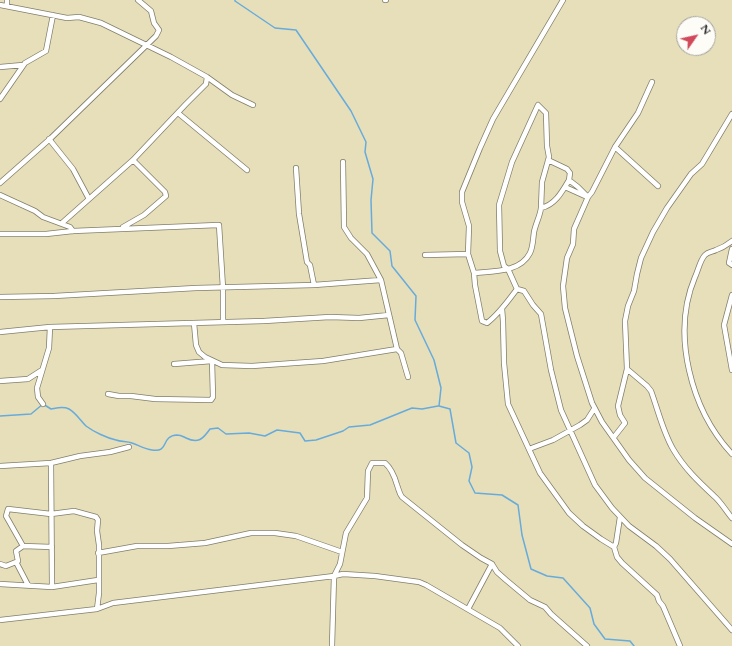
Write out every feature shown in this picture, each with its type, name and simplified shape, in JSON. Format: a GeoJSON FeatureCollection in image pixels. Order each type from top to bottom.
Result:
{"type":"FeatureCollection","features":[{"type":"Feature","properties":{"kind":"street"},"geometry":{"type":"LineString","coordinates":[[7,0],[7,6]]}},
{"type":"Feature","properties":{"kind":"street"},"geometry":{"type":"LineString","coordinates":[[0,183],[49,138],[51,138],[156,36],[159,30],[154,23],[151,11],[138,0]]}},
{"type":"Feature","properties":{"kind":"street"},"geometry":{"type":"LineString","coordinates":[[516,289],[502,309],[487,323],[482,321],[474,272],[468,254],[469,226],[462,202],[462,192],[493,118],[563,0]]}},
{"type":"Feature","properties":{"kind":"street"},"geometry":{"type":"LineString","coordinates":[[0,5],[67,18],[79,17],[101,22],[148,44],[207,77],[232,95],[253,105]]}},
{"type":"Feature","properties":{"kind":"street"},"geometry":{"type":"LineString","coordinates":[[0,99],[23,65],[46,51],[53,15]]}},
{"type":"Feature","properties":{"kind":"street"},"geometry":{"type":"LineString","coordinates":[[0,66],[23,65]]}},
{"type":"Feature","properties":{"kind":"street"},"geometry":{"type":"LineString","coordinates":[[62,223],[134,160],[206,84],[207,77]]}},
{"type":"Feature","properties":{"kind":"street"},"geometry":{"type":"LineString","coordinates":[[652,82],[638,113],[615,147],[588,197],[574,229],[573,244],[567,258],[563,286],[564,308],[577,356],[594,409],[630,460],[645,478],[695,518],[732,544]]}},
{"type":"Feature","properties":{"kind":"street"},"geometry":{"type":"LineString","coordinates":[[474,272],[508,269],[515,268],[522,263],[530,252],[534,230],[541,208],[542,182],[548,160],[546,113],[538,105],[512,162],[499,206],[500,251],[504,266],[508,269],[516,289]]}},
{"type":"Feature","properties":{"kind":"street"},"geometry":{"type":"LineString","coordinates":[[178,113],[247,170]]}},
{"type":"Feature","properties":{"kind":"street"},"geometry":{"type":"LineString","coordinates":[[614,437],[625,423],[620,415],[618,406],[627,368],[625,331],[626,313],[634,291],[642,258],[653,232],[668,208],[691,174],[702,164],[732,114]]}},
{"type":"Feature","properties":{"kind":"street"},"geometry":{"type":"LineString","coordinates":[[49,138],[73,169],[89,199]]}},
{"type":"Feature","properties":{"kind":"street"},"geometry":{"type":"LineString","coordinates":[[615,147],[658,186]]}},
{"type":"Feature","properties":{"kind":"street"},"geometry":{"type":"LineString","coordinates":[[121,229],[144,215],[166,196],[165,192],[134,160]]}},
{"type":"Feature","properties":{"kind":"street"},"geometry":{"type":"LineString","coordinates":[[541,208],[547,207],[554,203],[569,180],[570,173],[567,169],[548,160]]}},
{"type":"Feature","properties":{"kind":"street"},"geometry":{"type":"LineString","coordinates":[[343,162],[344,227],[350,238],[368,254],[381,280],[396,349],[401,353],[408,377]]}},
{"type":"Feature","properties":{"kind":"street"},"geometry":{"type":"LineString","coordinates":[[296,168],[299,214],[307,262],[310,265],[314,285]]}},
{"type":"Feature","properties":{"kind":"street"},"geometry":{"type":"LineString","coordinates":[[569,180],[588,197]]}},
{"type":"Feature","properties":{"kind":"street"},"geometry":{"type":"LineString","coordinates":[[565,187],[588,197]]}},
{"type":"Feature","properties":{"kind":"street"},"geometry":{"type":"LineString","coordinates":[[0,196],[35,211],[43,217],[62,223],[70,227],[73,231]]}},
{"type":"Feature","properties":{"kind":"street"},"geometry":{"type":"LineString","coordinates":[[0,234],[46,234],[73,231],[219,225],[223,288],[223,322]]}},
{"type":"Feature","properties":{"kind":"street"},"geometry":{"type":"LineString","coordinates":[[732,241],[717,250],[709,252],[704,257],[692,284],[686,310],[684,345],[691,378],[700,402],[714,431],[723,445],[732,454]]}},
{"type":"Feature","properties":{"kind":"street"},"geometry":{"type":"LineString","coordinates":[[732,250],[730,263],[732,265]]}},
{"type":"Feature","properties":{"kind":"street"},"geometry":{"type":"LineString","coordinates":[[425,255],[468,254]]}},
{"type":"Feature","properties":{"kind":"street"},"geometry":{"type":"LineString","coordinates":[[0,297],[54,296],[196,288],[314,285],[381,280]]}},
{"type":"Feature","properties":{"kind":"street"},"geometry":{"type":"LineString","coordinates":[[516,289],[524,291],[541,314],[551,370],[561,410],[595,485],[620,517],[670,559],[732,630]]}},
{"type":"Feature","properties":{"kind":"street"},"geometry":{"type":"LineString","coordinates":[[732,295],[724,325],[732,370]]}},
{"type":"Feature","properties":{"kind":"street"},"geometry":{"type":"LineString","coordinates":[[502,309],[504,363],[508,404],[528,448],[540,473],[569,513],[583,526],[614,547]]}},
{"type":"Feature","properties":{"kind":"street"},"geometry":{"type":"LineString","coordinates":[[0,332],[50,328],[330,317],[359,318],[389,315]]}},
{"type":"Feature","properties":{"kind":"street"},"geometry":{"type":"LineString","coordinates":[[194,323],[198,348],[202,354],[212,361],[222,365],[252,366],[323,361],[396,349]]}},
{"type":"Feature","properties":{"kind":"street"},"geometry":{"type":"LineString","coordinates":[[42,404],[38,397],[37,388],[49,348],[50,328]]}},
{"type":"Feature","properties":{"kind":"street"},"geometry":{"type":"LineString","coordinates":[[174,364],[212,361]]}},
{"type":"Feature","properties":{"kind":"street"},"geometry":{"type":"LineString","coordinates":[[108,394],[155,400],[210,401],[212,397],[212,361]]}},
{"type":"Feature","properties":{"kind":"street"},"geometry":{"type":"LineString","coordinates":[[627,368],[651,391],[666,433],[678,456],[692,475],[715,497],[732,518]]}},
{"type":"Feature","properties":{"kind":"street"},"geometry":{"type":"LineString","coordinates":[[0,381],[28,379],[42,370]]}},
{"type":"Feature","properties":{"kind":"street"},"geometry":{"type":"LineString","coordinates":[[528,448],[553,440],[570,431],[584,422],[594,409]]}},
{"type":"Feature","properties":{"kind":"street"},"geometry":{"type":"LineString","coordinates":[[0,466],[51,463],[129,447]]}},
{"type":"Feature","properties":{"kind":"street"},"geometry":{"type":"LineString","coordinates":[[332,646],[334,576],[340,564],[346,533],[367,498],[368,471],[371,464],[376,462],[385,463],[392,472],[399,493],[402,497],[462,545],[492,564],[496,572],[530,600],[545,607],[587,646]]}},
{"type":"Feature","properties":{"kind":"street"},"geometry":{"type":"LineString","coordinates":[[51,463],[52,587]]}},
{"type":"Feature","properties":{"kind":"street"},"geometry":{"type":"LineString","coordinates":[[24,546],[6,516],[8,509],[51,514],[74,511],[96,517],[98,520],[96,531],[99,545],[99,593],[97,609]]}},
{"type":"Feature","properties":{"kind":"street"},"geometry":{"type":"LineString","coordinates":[[620,517],[614,547],[617,557],[657,595],[680,646]]}},
{"type":"Feature","properties":{"kind":"street"},"geometry":{"type":"LineString","coordinates":[[98,553],[137,546],[168,546],[205,543],[251,533],[275,533],[296,536],[342,552]]}},
{"type":"Feature","properties":{"kind":"street"},"geometry":{"type":"LineString","coordinates":[[28,585],[16,562],[18,561],[16,551],[24,546],[52,547]]}},
{"type":"Feature","properties":{"kind":"street"},"geometry":{"type":"LineString","coordinates":[[0,564],[6,566],[16,562]]}},
{"type":"Feature","properties":{"kind":"street"},"geometry":{"type":"LineString","coordinates":[[468,609],[492,564]]}},
{"type":"Feature","properties":{"kind":"street"},"geometry":{"type":"LineString","coordinates":[[0,620],[97,609],[113,603],[351,573],[419,582],[500,628],[518,646]]}},
{"type":"Feature","properties":{"kind":"street"},"geometry":{"type":"LineString","coordinates":[[0,584],[52,587],[98,580]]}},
{"type":"Feature","properties":{"kind":"waterway"},"geometry":{"type":"LineString","coordinates":[[235,0],[275,28],[296,30],[351,111],[366,142],[365,152],[373,179],[371,200],[372,233],[390,251],[392,266],[416,296],[415,320],[434,360],[441,388],[439,406],[450,409],[456,443],[469,453],[472,467],[469,481],[475,493],[502,495],[518,505],[522,535],[531,569],[547,576],[563,578],[590,608],[594,624],[605,639],[630,641],[634,646]]}},
{"type":"Feature","properties":{"kind":"waterway"},"geometry":{"type":"LineString","coordinates":[[0,416],[31,414],[43,404],[51,409],[69,409],[74,412],[86,426],[109,438],[158,450],[161,449],[168,438],[172,436],[180,435],[190,440],[200,440],[210,429],[218,428],[226,434],[249,433],[265,436],[277,430],[300,433],[305,441],[316,440],[343,431],[349,427],[370,425],[412,408],[422,409],[438,406]]}}]}
